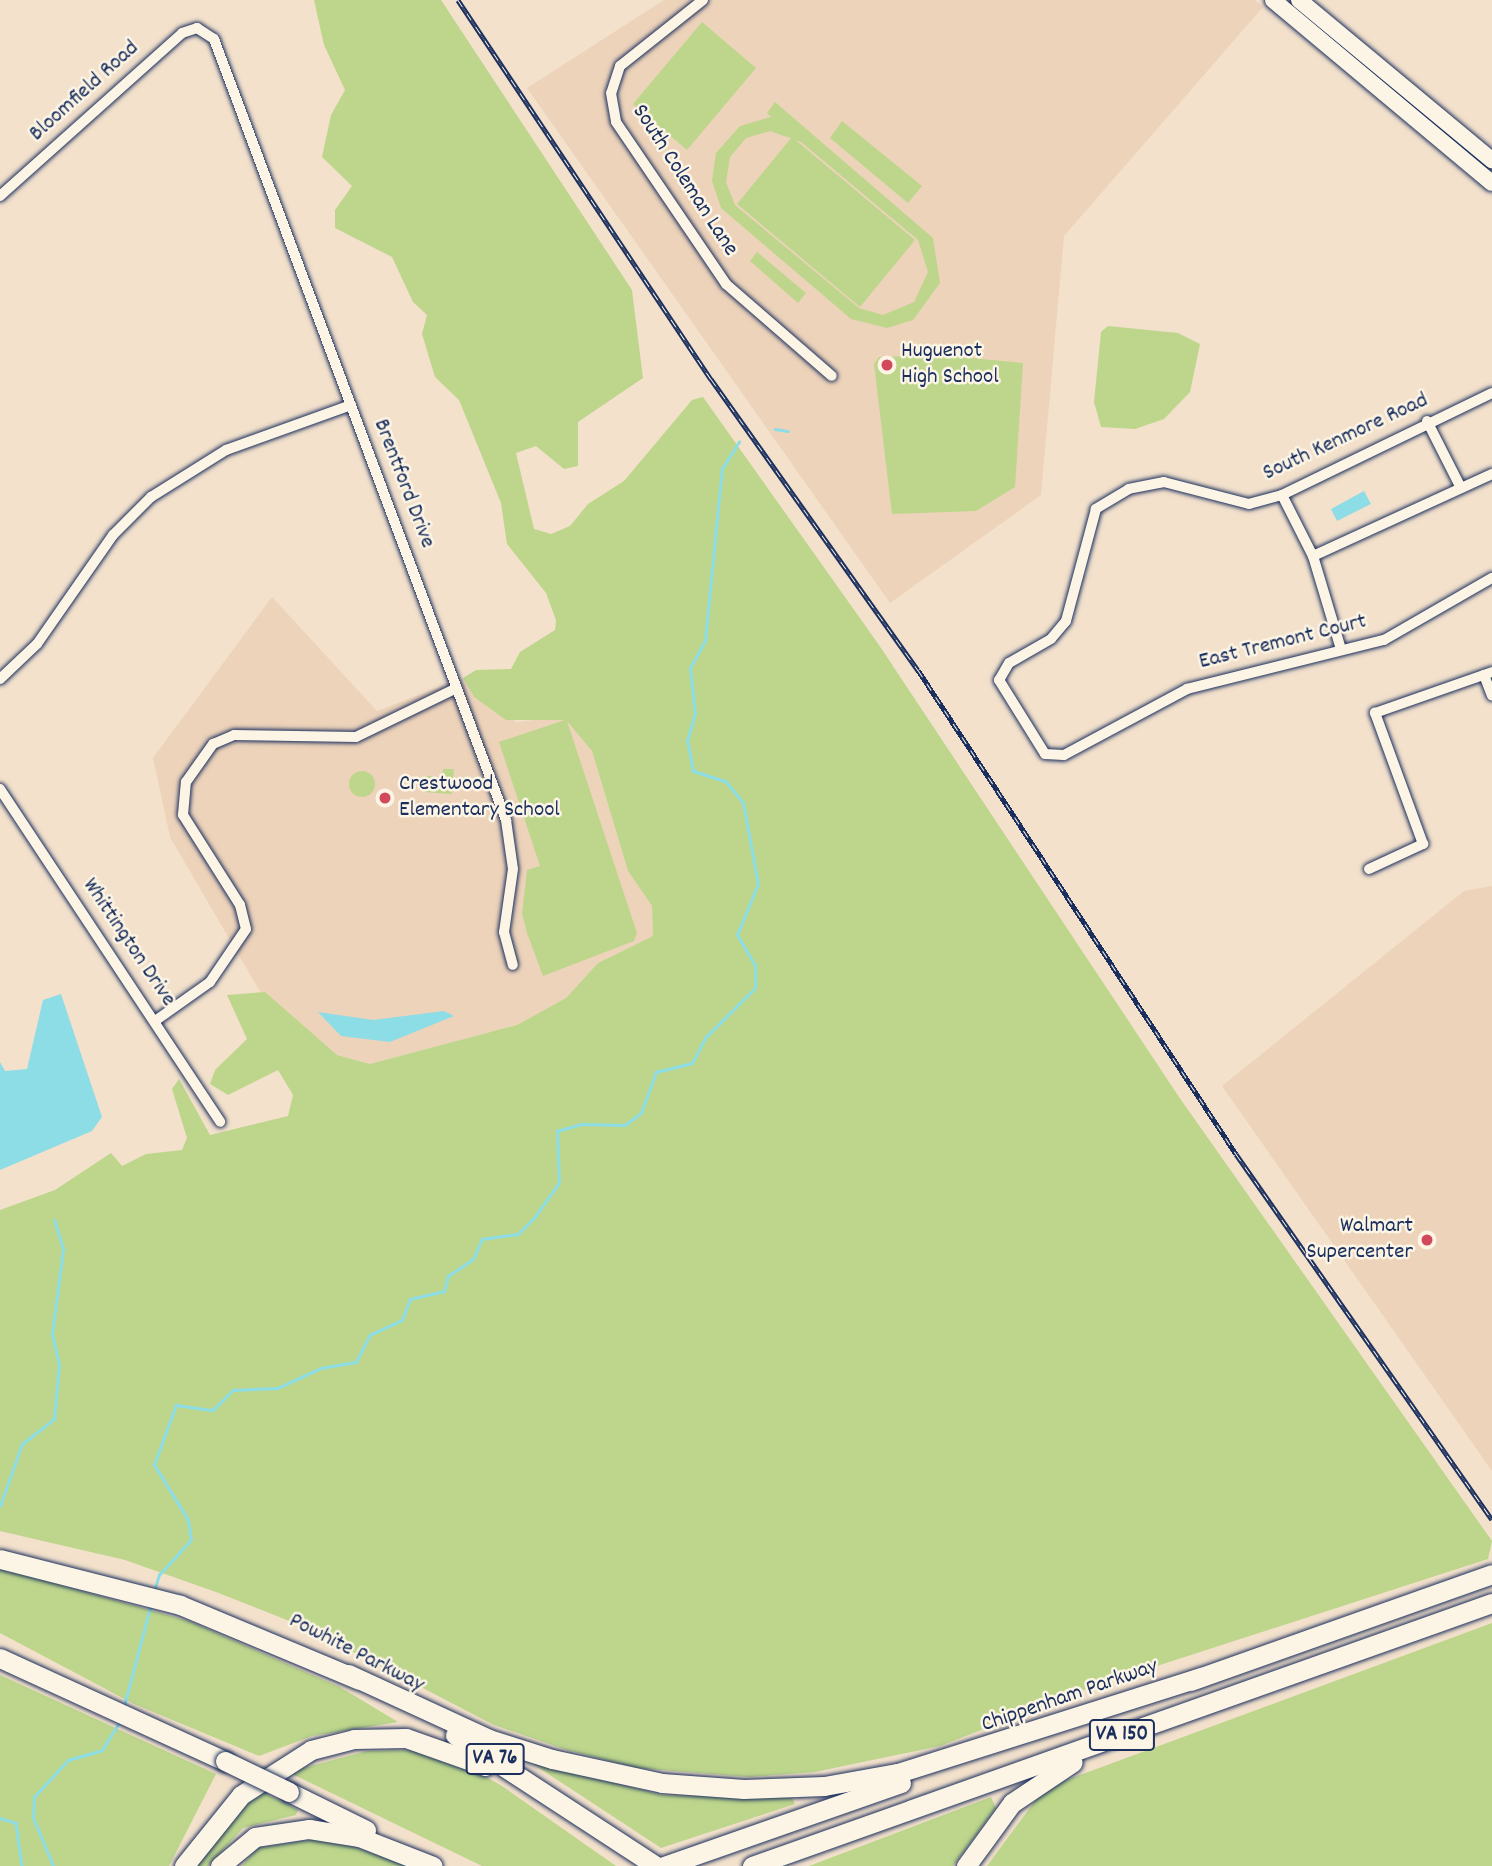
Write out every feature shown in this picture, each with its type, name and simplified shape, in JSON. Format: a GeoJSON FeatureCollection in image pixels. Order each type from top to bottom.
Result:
{"type":"FeatureCollection","features":[{"type":"Feature","properties":{"kind":"highway","name":"Powhite Parkway"},"geometry":{"type":"LineString","coordinates":[[0,1559],[121,1586],[180,1605],[348,1674],[461,1738],[633,1858],[656,1866]]}},
{"type":"Feature","properties":{"kind":"highway","name":"Chippenham Parkway"},"geometry":{"type":"LineString","coordinates":[[664,1866],[1487,1576]]}},
{"type":"Feature","properties":{"kind":"highway","name":"VA 150"},"geometry":{"type":"LineString","coordinates":[[752,1866],[1492,1603]]}},
{"type":"Feature","properties":{"kind":"highway"},"geometry":{"type":"LineString","coordinates":[[0,1658],[153,1726],[441,1866]]}},
{"type":"Feature","properties":{"kind":"highway"},"geometry":{"type":"LineString","coordinates":[[348,1674],[540,1755],[623,1777],[744,1790],[824,1786],[898,1773],[1201,1677]]}},
{"type":"Feature","properties":{"kind":"highway"},"geometry":{"type":"LineString","coordinates":[[966,1866],[987,1829],[1036,1783],[1211,1704]]}},
{"type":"Feature","properties":{"kind":"highway"},"geometry":{"type":"LineString","coordinates":[[184,1866],[222,1813],[269,1772],[311,1750],[379,1737],[428,1742],[477,1761],[633,1858]]}},
{"type":"Feature","properties":{"kind":"highway"},"geometry":{"type":"LineString","coordinates":[[220,1866],[249,1840],[300,1829],[348,1834],[433,1866]]}},
{"type":"Feature","properties":{"kind":"main road"},"geometry":{"type":"LineString","coordinates":[[1273,0],[1492,183]]}},
{"type":"Feature","properties":{"kind":"main road"},"geometry":{"type":"LineString","coordinates":[[1299,0],[1492,160]]}},
{"type":"Feature","properties":{"kind":"street","name":"South Coleman Lane"},"geometry":{"type":"LineString","coordinates":[[703,0],[620,66],[611,93],[616,122],[733,292],[832,376]]}},
{"type":"Feature","properties":{"kind":"street","name":"Bloomfield Road"},"geometry":{"type":"LineString","coordinates":[[0,196],[182,33],[202,29]]}},
{"type":"Feature","properties":{"kind":"street","name":"Brentford Drive"},"geometry":{"type":"LineString","coordinates":[[202,29],[215,42],[509,832],[513,869],[504,932],[513,965]]}},
{"type":"Feature","properties":{"kind":"street","name":"South Kenmore Road"},"geometry":{"type":"LineString","coordinates":[[999,680],[1009,663],[1051,639],[1066,621],[1096,509],[1144,483],[1164,482],[1249,505],[1282,495],[1427,421],[1492,393]]}},
{"type":"Feature","properties":{"kind":"street"},"geometry":{"type":"LineString","coordinates":[[0,679],[37,645],[113,536],[151,497],[226,450],[351,405]]}},
{"type":"Feature","properties":{"kind":"street"},"geometry":{"type":"LineString","coordinates":[[1427,421],[1461,488]]}},
{"type":"Feature","properties":{"kind":"street"},"geometry":{"type":"LineString","coordinates":[[1312,556],[1492,474]]}},
{"type":"Feature","properties":{"kind":"street"},"geometry":{"type":"LineString","coordinates":[[1282,495],[1312,556],[1340,646]]}},
{"type":"Feature","properties":{"kind":"street","name":"East Tremont Court"},"geometry":{"type":"LineString","coordinates":[[999,680],[1045,754],[1054,756],[1187,689],[1340,646],[1357,648],[1384,640],[1492,578]]}},
{"type":"Feature","properties":{"kind":"street"},"geometry":{"type":"LineString","coordinates":[[1369,869],[1423,844],[1375,713],[1488,674],[1492,696]]}},
{"type":"Feature","properties":{"kind":"street"},"geometry":{"type":"LineString","coordinates":[[155,1021],[210,982],[246,929],[240,905],[190,830],[182,807],[186,782],[213,744],[234,734],[356,737],[457,688]]}},
{"type":"Feature","properties":{"kind":"street","name":"Whittington Drive"},"geometry":{"type":"LineString","coordinates":[[0,789],[220,1122]]}},
{"type":"Feature","properties":{"kind":"shaded area","name":"Huguenot High School"},"geometry":{"type":"Polygon","coordinates":[[[664,0],[1255,0],[1263,7],[1064,236],[1041,495],[890,603],[527,88],[664,0]]]}},
{"type":"Feature","properties":{"kind":"shaded area","name":"Crestwood Elementary School"},"geometry":{"type":"Polygon","coordinates":[[[272,597],[377,711],[463,678],[474,697],[517,722],[560,717],[569,722],[592,751],[628,871],[652,906],[653,936],[598,963],[566,998],[517,1025],[370,1064],[337,1055],[259,990],[170,837],[153,758],[272,597]]]}},
{"type":"Feature","properties":{"kind":"shaded area"},"geometry":{"type":"Polygon","coordinates":[[[1492,886],[1492,1471],[1222,1086],[1464,891],[1492,886]]]}},
{"type":"Feature","properties":{"kind":"green space"},"geometry":{"type":"Polygon","coordinates":[[[314,0],[441,0],[632,290],[643,378],[578,422],[578,466],[564,469],[536,446],[516,453],[534,529],[551,534],[570,526],[588,504],[624,481],[692,400],[703,397],[879,645],[1179,1097],[1492,1541],[1488,1559],[1092,1687],[940,1746],[815,1772],[749,1777],[637,1768],[567,1750],[494,1725],[307,1628],[216,1592],[125,1560],[0,1531],[0,1210],[55,1190],[111,1153],[122,1166],[146,1154],[182,1150],[187,1138],[172,1089],[179,1079],[210,1135],[288,1116],[293,1095],[278,1070],[228,1095],[210,1084],[215,1070],[247,1039],[227,995],[265,992],[337,1055],[370,1064],[517,1025],[566,998],[598,963],[653,936],[652,906],[628,871],[592,751],[567,721],[637,933],[634,941],[543,976],[527,933],[522,913],[527,870],[540,866],[499,742],[565,720],[506,720],[474,697],[463,678],[476,670],[511,669],[520,652],[555,630],[556,620],[546,593],[507,544],[501,503],[459,400],[435,377],[422,334],[427,315],[413,302],[392,257],[335,228],[335,210],[352,186],[322,157],[331,115],[345,90],[324,45],[314,0]]]}},
{"type":"Feature","properties":{"kind":"green space"},"geometry":{"type":"Polygon","coordinates":[[[702,22],[756,68],[687,150],[633,104],[702,22]]]}},
{"type":"Feature","properties":{"kind":"green space"},"geometry":{"type":"Polygon","coordinates":[[[775,102],[933,238],[940,283],[913,320],[887,328],[851,319],[721,208],[712,181],[716,153],[740,126],[771,117],[767,113],[775,102]],[[770,131],[746,138],[730,157],[726,182],[735,205],[859,308],[883,315],[914,302],[928,272],[918,240],[801,142],[770,131]]]}},
{"type":"Feature","properties":{"kind":"green space"},"geometry":{"type":"Polygon","coordinates":[[[842,121],[922,186],[908,203],[830,138],[842,121]]]}},
{"type":"Feature","properties":{"kind":"green space"},"geometry":{"type":"Polygon","coordinates":[[[792,137],[915,240],[860,307],[737,204],[792,137]]]}},
{"type":"Feature","properties":{"kind":"green space"},"geometry":{"type":"Polygon","coordinates":[[[757,252],[806,293],[798,303],[750,261],[757,252]]]}},
{"type":"Feature","properties":{"kind":"green space"},"geometry":{"type":"Polygon","coordinates":[[[1108,326],[1178,333],[1200,344],[1190,392],[1164,419],[1135,429],[1101,427],[1094,402],[1101,332],[1108,326]]]}},
{"type":"Feature","properties":{"kind":"green space"},"geometry":{"type":"Polygon","coordinates":[[[939,355],[1023,363],[1015,487],[976,511],[892,514],[874,364],[879,357],[939,355]]]}},
{"type":"Feature","properties":{"kind":"green space"},"geometry":{"type":"Polygon","coordinates":[[[443,769],[454,769],[452,794],[424,792],[425,776],[442,777],[443,769]]]}},
{"type":"Feature","properties":{"kind":"green space"},"geometry":{"type":"Polygon","coordinates":[[[362,771],[371,775],[375,784],[371,793],[362,797],[353,793],[349,784],[353,775],[362,771]]]}},
{"type":"Feature","properties":{"kind":"green space"},"geometry":{"type":"Polygon","coordinates":[[[0,1568],[189,1621],[340,1687],[398,1722],[312,1736],[259,1756],[134,1704],[0,1633],[0,1568]]]}},
{"type":"Feature","properties":{"kind":"green space"},"geometry":{"type":"Polygon","coordinates":[[[1492,1623],[1492,1866],[987,1866],[1041,1793],[1061,1782],[1492,1623]]]}},
{"type":"Feature","properties":{"kind":"green space"},"geometry":{"type":"Polygon","coordinates":[[[0,1675],[216,1774],[169,1866],[0,1866],[0,1675]]]}},
{"type":"Feature","properties":{"kind":"green space"},"geometry":{"type":"Polygon","coordinates":[[[411,1750],[458,1761],[502,1786],[616,1866],[482,1866],[288,1772],[367,1751],[411,1750]]]}},
{"type":"Feature","properties":{"kind":"green space"},"geometry":{"type":"Polygon","coordinates":[[[530,1762],[663,1795],[792,1798],[795,1804],[661,1848],[530,1762]]]}},
{"type":"Feature","properties":{"kind":"green space"},"geometry":{"type":"Polygon","coordinates":[[[261,1791],[298,1810],[296,1815],[243,1828],[208,1866],[197,1866],[208,1844],[261,1791]]]}},
{"type":"Feature","properties":{"kind":"green space"},"geometry":{"type":"Polygon","coordinates":[[[991,1797],[996,1808],[953,1866],[809,1866],[991,1797]]]}},
{"type":"Feature","properties":{"kind":"green space"},"geometry":{"type":"Polygon","coordinates":[[[329,1837],[406,1866],[242,1866],[257,1848],[329,1837]]]}},
{"type":"Feature","properties":{"kind":"water"},"geometry":{"type":"Polygon","coordinates":[[[1364,491],[1371,504],[1337,521],[1331,509],[1364,491]]]}},
{"type":"Feature","properties":{"kind":"water"},"geometry":{"type":"Polygon","coordinates":[[[61,994],[102,1117],[92,1131],[0,1170],[0,1062],[5,1071],[27,1069],[43,1000],[61,994]]]}},
{"type":"Feature","properties":{"kind":"water"},"geometry":{"type":"Polygon","coordinates":[[[444,1011],[454,1016],[390,1042],[341,1036],[318,1012],[373,1020],[444,1011]]]}},
{"type":"Feature","properties":{"kind":"waterway"},"geometry":{"type":"LineString","coordinates":[[775,429],[788,431]]}},
{"type":"Feature","properties":{"kind":"waterway"},"geometry":{"type":"LineString","coordinates":[[154,1591],[159,1575],[191,1540],[188,1520],[154,1465],[176,1405],[213,1410],[233,1390],[278,1388],[321,1368],[356,1362],[370,1335],[402,1320],[410,1299],[444,1291],[448,1276],[473,1259],[482,1239],[518,1234],[534,1218],[559,1183],[557,1131],[581,1124],[625,1125],[641,1113],[656,1072],[692,1063],[706,1037],[755,988],[755,966],[737,935],[758,884],[743,803],[726,782],[693,771],[687,741],[695,713],[690,668],[705,641],[722,469],[739,442]]}},
{"type":"Feature","properties":{"kind":"waterway"},"geometry":{"type":"LineString","coordinates":[[0,1506],[22,1444],[54,1419],[59,1365],[52,1334],[63,1249],[54,1220]]}},
{"type":"Feature","properties":{"kind":"waterway"},"geometry":{"type":"LineString","coordinates":[[124,1706],[151,1604]]}},
{"type":"Feature","properties":{"kind":"waterway"},"geometry":{"type":"LineString","coordinates":[[53,1866],[33,1818],[34,1797],[68,1760],[102,1750],[119,1723]]}},
{"type":"Feature","properties":{"kind":"waterway"},"geometry":{"type":"LineString","coordinates":[[0,1818],[16,1823],[22,1866]]}},
{"type":"Feature","properties":{"kind":"railway"},"geometry":{"type":"LineString","coordinates":[[458,0],[711,379],[918,670],[1236,1154],[1492,1519]]}},
{"type":"Feature","properties":{"kind":"place","name":"Huguenot High School"},"geometry":{"type":"Point","coordinates":[887,365]}},
{"type":"Feature","properties":{"kind":"place","name":"Crestwood Elementary School"},"geometry":{"type":"Point","coordinates":[385,798]}},
{"type":"Feature","properties":{"kind":"place","name":"Walmart Supercenter"},"geometry":{"type":"Point","coordinates":[1427,1240]}}]}
